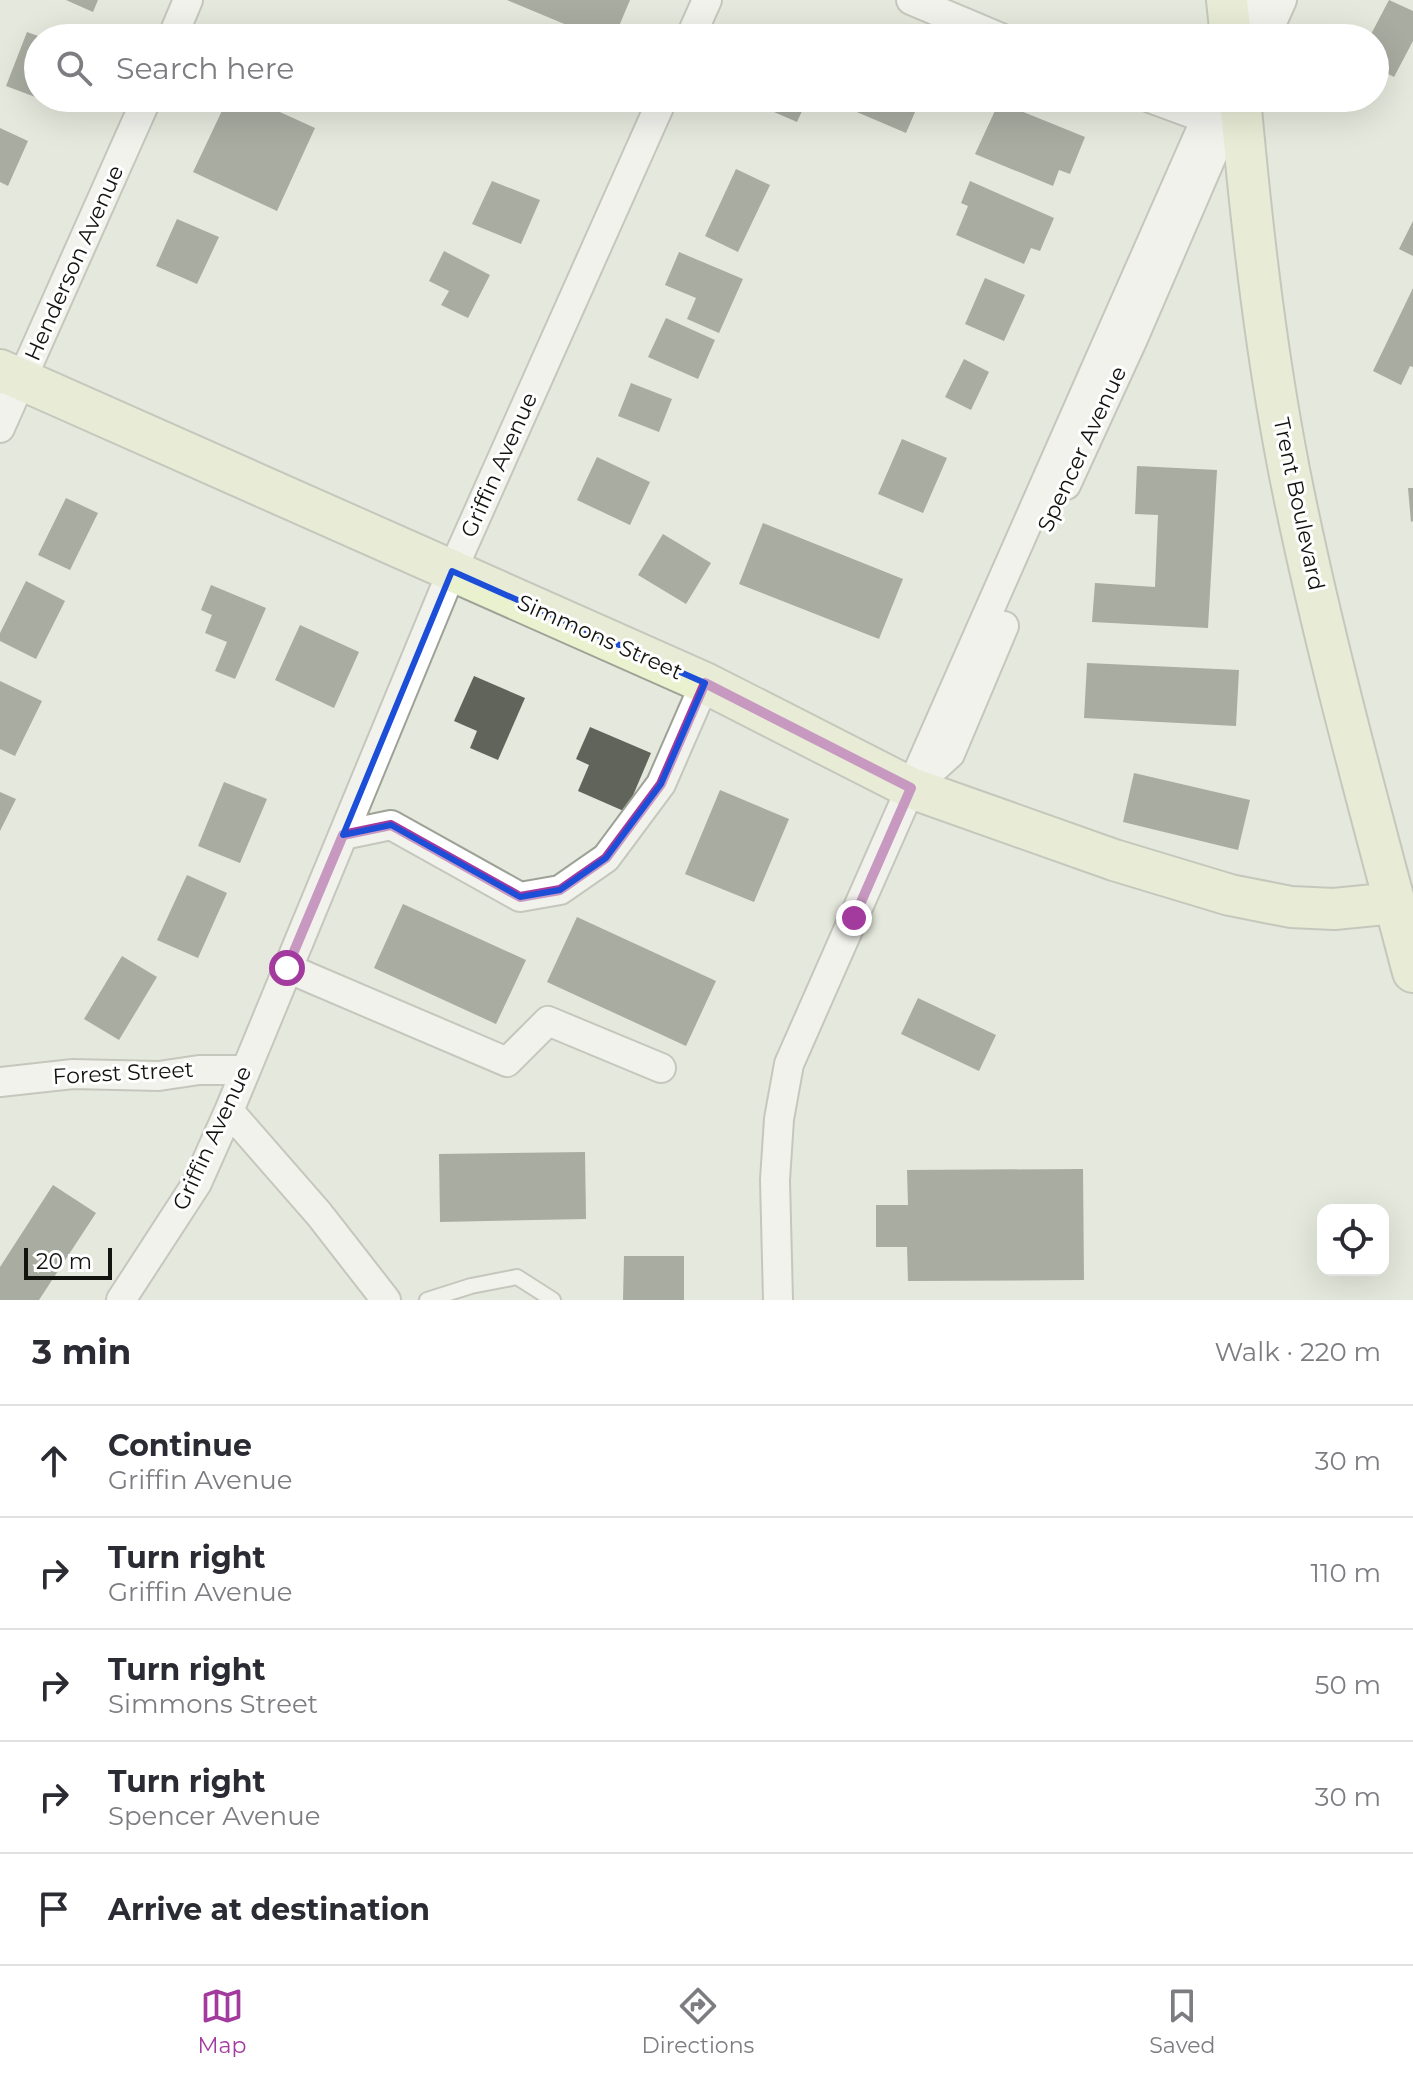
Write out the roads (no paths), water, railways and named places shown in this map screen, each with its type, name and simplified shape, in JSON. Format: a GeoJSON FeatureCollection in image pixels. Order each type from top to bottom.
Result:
{"type":"FeatureCollection","features":[{"type":"Feature","properties":{"kind":"street"},"geometry":{"type":"LineString","coordinates":[[178,24],[188,0]]}},
{"type":"Feature","properties":{"kind":"street"},"geometry":{"type":"LineString","coordinates":[[696,24],[707,0]]}},
{"type":"Feature","properties":{"kind":"street"},"geometry":{"type":"LineString","coordinates":[[911,0],[968,24]]}},
{"type":"Feature","properties":{"kind":"street"},"geometry":{"type":"LineString","coordinates":[[1227,0],[1230,24]]}},
{"type":"Feature","properties":{"kind":"street"},"geometry":{"type":"LineString","coordinates":[[1244,24],[1255,0]]}},
{"type":"Feature","properties":{"kind":"street"},"geometry":{"type":"LineString","coordinates":[[1271,24],[1282,0]]}},
{"type":"Feature","properties":{"kind":"street","name":"Henderson Avenue"},"geometry":{"type":"LineString","coordinates":[[0,428],[11,374],[140,112]]}},
{"type":"Feature","properties":{"kind":"street","name":"Griffin Avenue"},"geometry":{"type":"LineString","coordinates":[[121,1300],[197,1183],[452,571],[657,112]]}},
{"type":"Feature","properties":{"kind":"street","name":"Spencer Avenue"},"geometry":{"type":"LineString","coordinates":[[778,1300],[775,1180],[779,1119],[789,1064],[1209,112]]}},
{"type":"Feature","properties":{"kind":"street","name":"Spencer Avenue"},"geometry":{"type":"LineString","coordinates":[[911,788],[950,754],[1037,547],[1233,112]]}},
{"type":"Feature","properties":{"kind":"street","name":"Trent Boulevard"},"geometry":{"type":"LineString","coordinates":[[1240,112],[1274,383],[1294,494],[1329,648],[1413,972]]}},
{"type":"Feature","properties":{"kind":"street","name":"Simmons Street"},"geometry":{"type":"LineString","coordinates":[[11,374],[705,683],[911,788],[1114,860],[1230,895],[1291,907],[1334,909],[1395,903]]}},
{"type":"Feature","properties":{"kind":"street"},"geometry":{"type":"LineString","coordinates":[[343,835],[391,825],[520,897],[560,890],[606,858],[661,784],[705,683]]}},
{"type":"Feature","properties":{"kind":"street"},"geometry":{"type":"LineString","coordinates":[[287,968],[507,1062],[548,1021],[661,1068]]}},
{"type":"Feature","properties":{"kind":"street","name":"Forest Street"},"geometry":{"type":"LineString","coordinates":[[0,1082],[73,1074],[159,1076],[199,1070],[245,1070]]}},
{"type":"Feature","properties":{"kind":"street"},"geometry":{"type":"LineString","coordinates":[[229,1111],[319,1214],[386,1300]]}},
{"type":"Feature","properties":{"kind":"lane"},"geometry":{"type":"LineString","coordinates":[[427,1300],[471,1286],[517,1277],[553,1300]]}}]}
